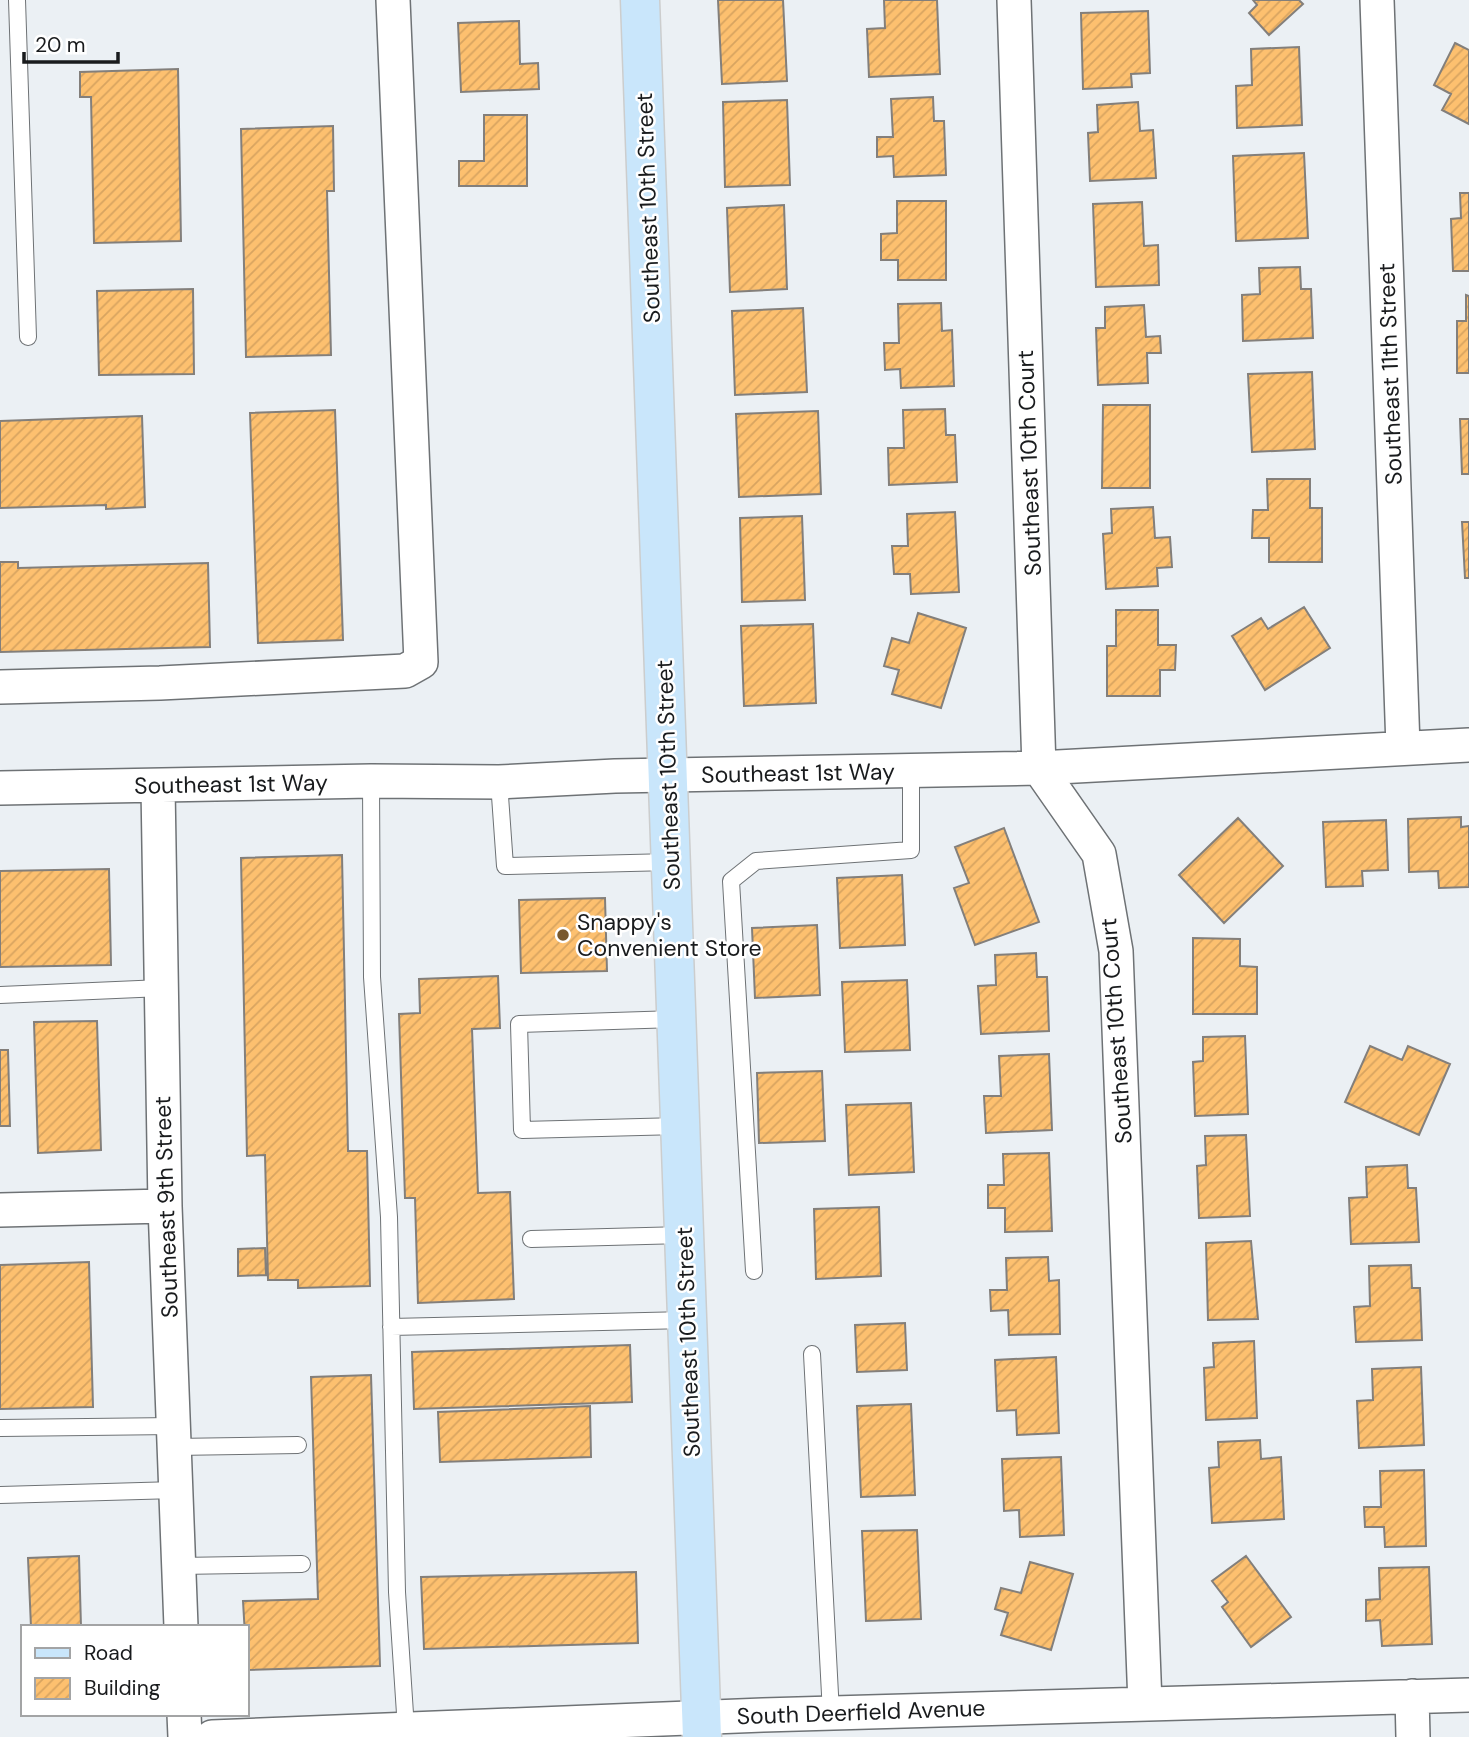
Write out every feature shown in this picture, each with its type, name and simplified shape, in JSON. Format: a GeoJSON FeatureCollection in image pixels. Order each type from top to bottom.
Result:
{"type":"FeatureCollection","features":[{"type":"Feature","properties":{"kind":"main road","name":"Southeast 10th Street"},"geometry":{"type":"LineString","coordinates":[[640,0],[701,1728]]}},
{"type":"Feature","properties":{"kind":"street"},"geometry":{"type":"LineString","coordinates":[[0,687],[160,683],[405,671],[421,662],[393,0]]}},
{"type":"Feature","properties":{"kind":"street","name":"Southeast 10th Court"},"geometry":{"type":"LineString","coordinates":[[1014,0],[1039,768],[1099,854],[1116,951],[1145,1703]]}},
{"type":"Feature","properties":{"kind":"street","name":"Southeast 11th Street"},"geometry":{"type":"LineString","coordinates":[[1377,0],[1403,747]]}},
{"type":"Feature","properties":{"kind":"street","name":"Southeast 1st Way"},"geometry":{"type":"LineString","coordinates":[[0,788],[371,781],[499,782],[667,775],[1039,768],[1469,745]]}},
{"type":"Feature","properties":{"kind":"street","name":"Southeast 9th Street"},"geometry":{"type":"LineString","coordinates":[[158,787],[165,1206],[181,1625]]}},
{"type":"Feature","properties":{"kind":"street"},"geometry":{"type":"LineString","coordinates":[[0,1210],[165,1206]]}},
{"type":"Feature","properties":{"kind":"street","name":"South Deerfield Avenue"},"geometry":{"type":"LineString","coordinates":[[212,1737],[406,1729],[701,1728],[831,1713],[1469,1695]]}},
{"type":"Feature","properties":{"kind":"street"},"geometry":{"type":"LineString","coordinates":[[1412,1696],[1413,1737]]}},
{"type":"Feature","properties":{"kind":"street"},"geometry":{"type":"LineString","coordinates":[[184,1716],[185,1737]]}},
{"type":"Feature","properties":{"kind":"lane"},"geometry":{"type":"LineString","coordinates":[[17,0],[28,337]]}},
{"type":"Feature","properties":{"kind":"lane"},"geometry":{"type":"LineString","coordinates":[[754,1271],[731,881],[756,861],[911,850],[911,771]]}},
{"type":"Feature","properties":{"kind":"lane"},"geometry":{"type":"LineString","coordinates":[[371,781],[372,977],[389,1217],[397,1592],[406,1729]]}},
{"type":"Feature","properties":{"kind":"lane"},"geometry":{"type":"LineString","coordinates":[[499,782],[505,866],[671,862]]}},
{"type":"Feature","properties":{"kind":"lane"},"geometry":{"type":"LineString","coordinates":[[0,995],[162,988]]}},
{"type":"Feature","properties":{"kind":"lane"},"geometry":{"type":"LineString","coordinates":[[676,1019],[519,1024],[522,1130],[680,1126]]}},
{"type":"Feature","properties":{"kind":"lane"},"geometry":{"type":"LineString","coordinates":[[531,1239],[684,1235]]}},
{"type":"Feature","properties":{"kind":"lane"},"geometry":{"type":"LineString","coordinates":[[391,1327],[687,1320]]}},
{"type":"Feature","properties":{"kind":"lane"},"geometry":{"type":"LineString","coordinates":[[813,1354],[831,1713]]}},
{"type":"Feature","properties":{"kind":"lane"},"geometry":{"type":"LineString","coordinates":[[0,1428],[298,1445]]}},
{"type":"Feature","properties":{"kind":"lane"},"geometry":{"type":"LineString","coordinates":[[0,1495],[176,1490]]}},
{"type":"Feature","properties":{"kind":"lane"},"geometry":{"type":"LineString","coordinates":[[179,1566],[302,1564]]}},
{"type":"Feature","properties":{"kind":"building"},"geometry":{"type":"Polygon","coordinates":[[[718,0],[783,0],[787,81],[722,84],[718,0]]]}},
{"type":"Feature","properties":{"kind":"building"},"geometry":{"type":"Polygon","coordinates":[[[884,0],[937,0],[940,74],[869,77],[867,29],[885,28],[884,0]]]}},
{"type":"Feature","properties":{"kind":"building"},"geometry":{"type":"Polygon","coordinates":[[[1253,0],[1299,0],[1303,4],[1269,35],[1249,13],[1257,5],[1253,0]]]}},
{"type":"Feature","properties":{"kind":"building"},"geometry":{"type":"Polygon","coordinates":[[[1148,11],[1150,73],[1131,74],[1132,87],[1083,89],[1081,13],[1148,11]]]}},
{"type":"Feature","properties":{"kind":"building"},"geometry":{"type":"Polygon","coordinates":[[[519,21],[520,64],[538,63],[539,89],[461,92],[458,23],[519,21]]]}},
{"type":"Feature","properties":{"kind":"building"},"geometry":{"type":"Polygon","coordinates":[[[1455,43],[1469,50],[1469,124],[1442,110],[1451,94],[1434,85],[1455,43]]]}},
{"type":"Feature","properties":{"kind":"building"},"geometry":{"type":"Polygon","coordinates":[[[1299,47],[1302,125],[1237,128],[1236,86],[1252,85],[1251,49],[1299,47]]]}},
{"type":"Feature","properties":{"kind":"building"},"geometry":{"type":"Polygon","coordinates":[[[178,69],[181,241],[94,243],[91,97],[80,97],[80,72],[178,69]]]}},
{"type":"Feature","properties":{"kind":"building"},"geometry":{"type":"Polygon","coordinates":[[[933,97],[934,121],[944,121],[946,175],[894,177],[893,156],[877,157],[877,137],[893,137],[891,99],[933,97]]]}},
{"type":"Feature","properties":{"kind":"building"},"geometry":{"type":"Polygon","coordinates":[[[787,100],[790,185],[725,187],[723,102],[787,100]]]}},
{"type":"Feature","properties":{"kind":"building"},"geometry":{"type":"Polygon","coordinates":[[[1138,102],[1140,131],[1153,130],[1156,178],[1090,181],[1088,133],[1098,132],[1097,105],[1138,102]]]}},
{"type":"Feature","properties":{"kind":"building"},"geometry":{"type":"Polygon","coordinates":[[[484,115],[527,115],[527,186],[459,186],[459,161],[484,161],[484,115]]]}},
{"type":"Feature","properties":{"kind":"building"},"geometry":{"type":"Polygon","coordinates":[[[333,126],[334,191],[327,191],[331,355],[246,357],[241,129],[333,126]]]}},
{"type":"Feature","properties":{"kind":"building"},"geometry":{"type":"Polygon","coordinates":[[[1304,153],[1308,238],[1236,241],[1233,156],[1304,153]]]}},
{"type":"Feature","properties":{"kind":"building"},"geometry":{"type":"Polygon","coordinates":[[[1460,193],[1469,193],[1469,271],[1453,271],[1451,219],[1461,218],[1460,193]]]}},
{"type":"Feature","properties":{"kind":"building"},"geometry":{"type":"Polygon","coordinates":[[[897,201],[946,201],[946,280],[898,280],[898,260],[881,260],[881,234],[897,233],[897,201]]]}},
{"type":"Feature","properties":{"kind":"building"},"geometry":{"type":"Polygon","coordinates":[[[1142,202],[1144,246],[1158,245],[1159,285],[1096,287],[1093,204],[1142,202]]]}},
{"type":"Feature","properties":{"kind":"building"},"geometry":{"type":"Polygon","coordinates":[[[784,205],[787,289],[730,292],[727,208],[784,205]]]}},
{"type":"Feature","properties":{"kind":"building"},"geometry":{"type":"Polygon","coordinates":[[[1300,267],[1301,289],[1311,289],[1313,338],[1243,341],[1242,295],[1260,294],[1259,268],[1300,267]]]}},
{"type":"Feature","properties":{"kind":"building"},"geometry":{"type":"Polygon","coordinates":[[[193,289],[194,374],[99,375],[97,291],[193,289]]]}},
{"type":"Feature","properties":{"kind":"building"},"geometry":{"type":"Polygon","coordinates":[[[1466,295],[1469,296],[1469,373],[1457,373],[1457,321],[1466,321],[1466,295]]]}},
{"type":"Feature","properties":{"kind":"building"},"geometry":{"type":"Polygon","coordinates":[[[941,303],[942,331],[952,330],[954,386],[901,388],[900,369],[885,370],[884,343],[899,343],[898,304],[941,303]]]}},
{"type":"Feature","properties":{"kind":"building"},"geometry":{"type":"Polygon","coordinates":[[[1144,305],[1146,337],[1160,336],[1161,353],[1147,353],[1148,383],[1098,385],[1096,328],[1105,328],[1105,307],[1144,305]]]}},
{"type":"Feature","properties":{"kind":"building"},"geometry":{"type":"Polygon","coordinates":[[[803,308],[807,392],[735,395],[732,311],[803,308]]]}},
{"type":"Feature","properties":{"kind":"building"},"geometry":{"type":"Polygon","coordinates":[[[1312,372],[1315,449],[1252,452],[1248,374],[1312,372]]]}},
{"type":"Feature","properties":{"kind":"building"},"geometry":{"type":"Polygon","coordinates":[[[1103,405],[1150,405],[1150,488],[1102,488],[1103,405]]]}},
{"type":"Feature","properties":{"kind":"building"},"geometry":{"type":"Polygon","coordinates":[[[945,409],[946,435],[955,435],[957,482],[889,485],[888,448],[904,448],[903,410],[945,409]]]}},
{"type":"Feature","properties":{"kind":"building"},"geometry":{"type":"Polygon","coordinates":[[[335,410],[343,640],[258,643],[250,413],[335,410]]]}},
{"type":"Feature","properties":{"kind":"building"},"geometry":{"type":"Polygon","coordinates":[[[818,411],[821,494],[739,497],[736,414],[818,411]]]}},
{"type":"Feature","properties":{"kind":"building"},"geometry":{"type":"Polygon","coordinates":[[[142,416],[145,507],[106,509],[106,505],[0,508],[0,421],[142,416]]]}},
{"type":"Feature","properties":{"kind":"building"},"geometry":{"type":"Polygon","coordinates":[[[1460,419],[1469,419],[1469,474],[1462,474],[1460,419]]]}},
{"type":"Feature","properties":{"kind":"building"},"geometry":{"type":"Polygon","coordinates":[[[1267,479],[1310,479],[1310,508],[1322,508],[1322,562],[1269,562],[1269,538],[1252,538],[1253,510],[1268,510],[1267,479]]]}},
{"type":"Feature","properties":{"kind":"building"},"geometry":{"type":"Polygon","coordinates":[[[1153,507],[1155,538],[1170,537],[1172,567],[1157,568],[1158,586],[1106,589],[1103,534],[1112,533],[1111,509],[1153,507]]]}},
{"type":"Feature","properties":{"kind":"building"},"geometry":{"type":"Polygon","coordinates":[[[955,512],[959,592],[911,594],[910,574],[894,574],[892,546],[908,546],[907,514],[955,512]]]}},
{"type":"Feature","properties":{"kind":"building"},"geometry":{"type":"Polygon","coordinates":[[[802,516],[805,600],[742,602],[740,518],[802,516]]]}},
{"type":"Feature","properties":{"kind":"building"},"geometry":{"type":"Polygon","coordinates":[[[1462,522],[1469,522],[1469,578],[1465,578],[1462,522]]]}},
{"type":"Feature","properties":{"kind":"building"},"geometry":{"type":"Polygon","coordinates":[[[0,562],[18,562],[18,568],[208,563],[210,647],[0,652],[0,562]]]}},
{"type":"Feature","properties":{"kind":"building"},"geometry":{"type":"Polygon","coordinates":[[[1304,607],[1330,648],[1265,690],[1232,636],[1261,618],[1268,629],[1304,607]]]}},
{"type":"Feature","properties":{"kind":"building"},"geometry":{"type":"Polygon","coordinates":[[[1116,610],[1158,610],[1158,645],[1176,645],[1175,670],[1160,670],[1160,696],[1107,696],[1107,646],[1116,646],[1116,610]]]}},
{"type":"Feature","properties":{"kind":"building"},"geometry":{"type":"Polygon","coordinates":[[[918,613],[966,628],[941,708],[892,694],[899,670],[884,666],[892,638],[909,643],[918,613]]]}},
{"type":"Feature","properties":{"kind":"building"},"geometry":{"type":"Polygon","coordinates":[[[813,624],[816,703],[744,706],[741,626],[813,624]]]}},
{"type":"Feature","properties":{"kind":"building"},"geometry":{"type":"Polygon","coordinates":[[[1461,817],[1461,827],[1469,826],[1469,887],[1439,888],[1438,871],[1409,872],[1408,819],[1461,817]]]}},
{"type":"Feature","properties":{"kind":"building"},"geometry":{"type":"Polygon","coordinates":[[[1238,818],[1283,866],[1224,923],[1179,875],[1238,818]]]}},
{"type":"Feature","properties":{"kind":"building"},"geometry":{"type":"Polygon","coordinates":[[[1386,820],[1388,870],[1362,871],[1363,886],[1326,887],[1323,822],[1386,820]]]}},
{"type":"Feature","properties":{"kind":"building"},"geometry":{"type":"Polygon","coordinates":[[[1004,828],[1039,922],[975,945],[954,888],[969,883],[955,847],[1004,828]]]}},
{"type":"Feature","properties":{"kind":"building"},"geometry":{"type":"Polygon","coordinates":[[[342,855],[348,1151],[367,1151],[370,1286],[298,1288],[298,1280],[268,1280],[265,1155],[247,1156],[241,858],[342,855]]]}},
{"type":"Feature","properties":{"kind":"building"},"geometry":{"type":"Polygon","coordinates":[[[109,869],[111,965],[0,967],[0,871],[109,869]]]}},
{"type":"Feature","properties":{"kind":"building"},"geometry":{"type":"Polygon","coordinates":[[[902,875],[905,945],[840,948],[837,878],[902,875]]]}},
{"type":"Feature","properties":{"kind":"building","name":"Snappy's Convenient Store"},"geometry":{"type":"Polygon","coordinates":[[[605,898],[607,971],[521,973],[519,900],[605,898]]]}},
{"type":"Feature","properties":{"kind":"building"},"geometry":{"type":"Polygon","coordinates":[[[817,925],[820,995],[755,998],[752,928],[817,925]]]}},
{"type":"Feature","properties":{"kind":"building"},"geometry":{"type":"Polygon","coordinates":[[[1193,938],[1240,939],[1240,966],[1257,967],[1257,1014],[1193,1014],[1193,938]]]}},
{"type":"Feature","properties":{"kind":"building"},"geometry":{"type":"Polygon","coordinates":[[[1036,953],[1037,977],[1047,977],[1049,1031],[981,1034],[978,986],[996,985],[995,955],[1036,953]]]}},
{"type":"Feature","properties":{"kind":"building"},"geometry":{"type":"Polygon","coordinates":[[[498,976],[500,1028],[472,1029],[478,1193],[510,1192],[514,1299],[418,1303],[415,1198],[405,1198],[399,1014],[420,1013],[419,979],[498,976]]]}},
{"type":"Feature","properties":{"kind":"building"},"geometry":{"type":"Polygon","coordinates":[[[907,980],[910,1050],[845,1052],[842,982],[907,980]]]}},
{"type":"Feature","properties":{"kind":"building"},"geometry":{"type":"Polygon","coordinates":[[[97,1021],[101,1150],[38,1153],[34,1022],[97,1021]]]}},
{"type":"Feature","properties":{"kind":"building"},"geometry":{"type":"Polygon","coordinates":[[[1245,1036],[1248,1114],[1195,1116],[1193,1062],[1203,1061],[1203,1037],[1245,1036]]]}},
{"type":"Feature","properties":{"kind":"building"},"geometry":{"type":"Polygon","coordinates":[[[1370,1046],[1402,1060],[1408,1046],[1450,1064],[1419,1135],[1345,1102],[1370,1046]]]}},
{"type":"Feature","properties":{"kind":"building"},"geometry":{"type":"Polygon","coordinates":[[[0,1050],[8,1050],[10,1126],[0,1126],[0,1050]]]}},
{"type":"Feature","properties":{"kind":"building"},"geometry":{"type":"Polygon","coordinates":[[[1049,1054],[1052,1130],[986,1133],[984,1096],[1001,1096],[999,1056],[1049,1054]]]}},
{"type":"Feature","properties":{"kind":"building"},"geometry":{"type":"Polygon","coordinates":[[[822,1071],[825,1141],[759,1143],[757,1073],[822,1071]]]}},
{"type":"Feature","properties":{"kind":"building"},"geometry":{"type":"Polygon","coordinates":[[[911,1103],[914,1172],[849,1175],[846,1105],[911,1103]]]}},
{"type":"Feature","properties":{"kind":"building"},"geometry":{"type":"Polygon","coordinates":[[[1246,1135],[1250,1216],[1199,1218],[1197,1166],[1206,1165],[1205,1136],[1246,1135]]]}},
{"type":"Feature","properties":{"kind":"building"},"geometry":{"type":"Polygon","coordinates":[[[1049,1153],[1052,1231],[1005,1232],[1005,1208],[988,1208],[988,1185],[1004,1185],[1003,1154],[1049,1153]]]}},
{"type":"Feature","properties":{"kind":"building"},"geometry":{"type":"Polygon","coordinates":[[[1407,1165],[1408,1188],[1416,1188],[1419,1242],[1351,1244],[1349,1198],[1367,1197],[1366,1167],[1407,1165]]]}},
{"type":"Feature","properties":{"kind":"building"},"geometry":{"type":"Polygon","coordinates":[[[879,1207],[881,1276],[816,1279],[814,1209],[879,1207]]]}},
{"type":"Feature","properties":{"kind":"building"},"geometry":{"type":"Polygon","coordinates":[[[1251,1241],[1258,1319],[1208,1320],[1206,1243],[1251,1241]]]}},
{"type":"Feature","properties":{"kind":"building"},"geometry":{"type":"Polygon","coordinates":[[[265,1248],[266,1275],[238,1276],[238,1249],[265,1248]]]}},
{"type":"Feature","properties":{"kind":"building"},"geometry":{"type":"Polygon","coordinates":[[[1048,1257],[1049,1281],[1059,1280],[1060,1334],[1009,1335],[1008,1310],[991,1311],[990,1290],[1007,1290],[1006,1258],[1048,1257]]]}},
{"type":"Feature","properties":{"kind":"building"},"geometry":{"type":"Polygon","coordinates":[[[89,1262],[93,1407],[0,1409],[0,1265],[89,1262]]]}},
{"type":"Feature","properties":{"kind":"building"},"geometry":{"type":"Polygon","coordinates":[[[1411,1265],[1412,1288],[1420,1288],[1422,1340],[1356,1342],[1354,1307],[1370,1306],[1369,1266],[1411,1265]]]}},
{"type":"Feature","properties":{"kind":"building"},"geometry":{"type":"Polygon","coordinates":[[[905,1323],[907,1370],[857,1372],[855,1325],[905,1323]]]}},
{"type":"Feature","properties":{"kind":"building"},"geometry":{"type":"Polygon","coordinates":[[[1254,1341],[1257,1418],[1206,1420],[1204,1368],[1214,1367],[1213,1343],[1254,1341]]]}},
{"type":"Feature","properties":{"kind":"building"},"geometry":{"type":"Polygon","coordinates":[[[630,1345],[632,1402],[414,1409],[412,1352],[630,1345]]]}},
{"type":"Feature","properties":{"kind":"building"},"geometry":{"type":"Polygon","coordinates":[[[1056,1357],[1059,1433],[1017,1435],[1016,1410],[997,1411],[995,1360],[1056,1357]]]}},
{"type":"Feature","properties":{"kind":"building"},"geometry":{"type":"Polygon","coordinates":[[[1421,1367],[1424,1445],[1359,1448],[1357,1401],[1373,1400],[1372,1369],[1421,1367]]]}},
{"type":"Feature","properties":{"kind":"building"},"geometry":{"type":"Polygon","coordinates":[[[371,1375],[380,1666],[248,1670],[248,1625],[244,1625],[243,1601],[318,1599],[311,1377],[371,1375]]]}},
{"type":"Feature","properties":{"kind":"building"},"geometry":{"type":"Polygon","coordinates":[[[911,1404],[915,1495],[861,1497],[857,1406],[911,1404]]]}},
{"type":"Feature","properties":{"kind":"building"},"geometry":{"type":"Polygon","coordinates":[[[590,1406],[591,1457],[440,1462],[438,1412],[590,1406]]]}},
{"type":"Feature","properties":{"kind":"building"},"geometry":{"type":"Polygon","coordinates":[[[1260,1440],[1261,1459],[1281,1457],[1284,1519],[1212,1523],[1209,1468],[1219,1467],[1218,1442],[1260,1440]]]}},
{"type":"Feature","properties":{"kind":"building"},"geometry":{"type":"Polygon","coordinates":[[[1061,1457],[1064,1535],[1020,1537],[1019,1510],[1004,1511],[1002,1459],[1061,1457]]]}},
{"type":"Feature","properties":{"kind":"building"},"geometry":{"type":"Polygon","coordinates":[[[1424,1470],[1426,1546],[1385,1547],[1384,1527],[1365,1527],[1364,1507],[1381,1507],[1380,1471],[1424,1470]]]}},
{"type":"Feature","properties":{"kind":"building"},"geometry":{"type":"Polygon","coordinates":[[[917,1530],[921,1619],[866,1621],[862,1531],[917,1530]]]}},
{"type":"Feature","properties":{"kind":"building"},"geometry":{"type":"Polygon","coordinates":[[[79,1556],[81,1625],[31,1625],[28,1558],[79,1556]]]}},
{"type":"Feature","properties":{"kind":"building"},"geometry":{"type":"Polygon","coordinates":[[[1246,1556],[1291,1617],[1251,1647],[1222,1607],[1228,1602],[1212,1581],[1246,1556]]]}},
{"type":"Feature","properties":{"kind":"building"},"geometry":{"type":"Polygon","coordinates":[[[1030,1562],[1073,1574],[1051,1650],[1001,1635],[1008,1613],[995,1609],[1001,1588],[1021,1593],[1030,1562]]]}},
{"type":"Feature","properties":{"kind":"building"},"geometry":{"type":"Polygon","coordinates":[[[1429,1567],[1432,1644],[1382,1646],[1380,1620],[1366,1621],[1366,1600],[1380,1599],[1379,1568],[1429,1567]]]}},
{"type":"Feature","properties":{"kind":"building"},"geometry":{"type":"Polygon","coordinates":[[[636,1572],[638,1643],[424,1649],[421,1577],[636,1572]]]}},
{"type":"Feature","properties":{"kind":"place","name":"Snappy's Convenient Store"},"geometry":{"type":"Point","coordinates":[563,935]}}]}
